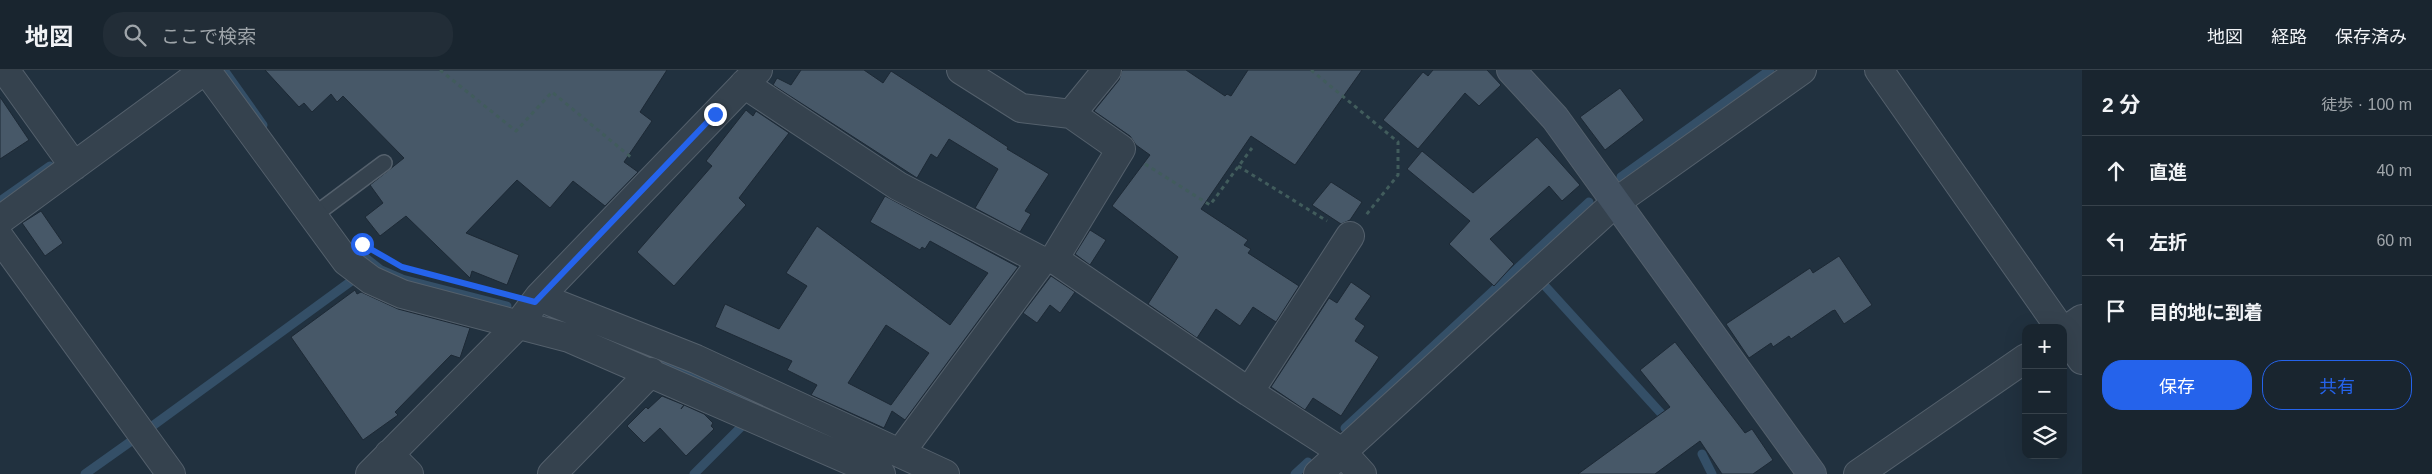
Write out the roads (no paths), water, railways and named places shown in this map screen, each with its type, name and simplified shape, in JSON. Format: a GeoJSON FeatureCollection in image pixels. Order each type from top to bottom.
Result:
{"type":"FeatureCollection","features":[{"type":"Feature","properties":{"kind":"street"},"geometry":{"type":"LineString","coordinates":[[5,70],[74,166]]}},
{"type":"Feature","properties":{"kind":"street"},"geometry":{"type":"LineString","coordinates":[[0,220],[206,70],[346,261],[371,280],[402,294],[479,313],[517,326],[569,338],[651,372],[837,466],[882,459],[1048,260],[1121,149],[1071,114],[1022,108],[960,70]]}},
{"type":"Feature","properties":{"kind":"street"},"geometry":{"type":"LineString","coordinates":[[1071,114],[1107,70]]}},
{"type":"Feature","properties":{"kind":"street"},"geometry":{"type":"LineString","coordinates":[[1511,70],[1555,118],[1812,474]]}},
{"type":"Feature","properties":{"kind":"street"},"geometry":{"type":"LineString","coordinates":[[1318,474],[1616,202],[1802,70]]}},
{"type":"Feature","properties":{"kind":"street"},"geometry":{"type":"LineString","coordinates":[[1878,70],[2057,324]]}},
{"type":"Feature","properties":{"kind":"street"},"geometry":{"type":"LineString","coordinates":[[370,474],[517,326],[539,297],[751,77],[898,186],[1048,260],[1342,452],[1362,474]]}},
{"type":"Feature","properties":{"kind":"street"},"geometry":{"type":"LineString","coordinates":[[1249,392],[1350,236]]}},
{"type":"Feature","properties":{"kind":"street"},"geometry":{"type":"LineString","coordinates":[[0,238],[171,474]]}},
{"type":"Feature","properties":{"kind":"street"},"geometry":{"type":"LineString","coordinates":[[539,297],[696,360],[882,459],[945,474]]}},
{"type":"Feature","properties":{"kind":"street"},"geometry":{"type":"LineString","coordinates":[[2067,330],[2082,320]]}},
{"type":"Feature","properties":{"kind":"street"},"geometry":{"type":"LineString","coordinates":[[2067,339],[2082,360]]}},
{"type":"Feature","properties":{"kind":"street"},"geometry":{"type":"LineString","coordinates":[[1858,474],[2022,361]]}},
{"type":"Feature","properties":{"kind":"street"},"geometry":{"type":"LineString","coordinates":[[552,474],[651,372]]}},
{"type":"Feature","properties":{"kind":"street"},"geometry":{"type":"LineString","coordinates":[[389,454],[410,474]]}},
{"type":"Feature","properties":{"kind":"lane"},"geometry":{"type":"LineString","coordinates":[[314,216],[384,162]]}},
{"type":"Feature","properties":{"kind":"waterway"},"geometry":{"type":"LineString","coordinates":[[224,70],[263,125]]}},
{"type":"Feature","properties":{"kind":"waterway"},"geometry":{"type":"LineString","coordinates":[[1621,177],[1770,70]]}},
{"type":"Feature","properties":{"kind":"waterway"},"geometry":{"type":"LineString","coordinates":[[0,201],[50,166]]}},
{"type":"Feature","properties":{"kind":"waterway"},"geometry":{"type":"LineString","coordinates":[[1345,428],[1589,202]]}},
{"type":"Feature","properties":{"kind":"waterway"},"geometry":{"type":"LineString","coordinates":[[357,251],[381,270],[402,279],[507,306]]}},
{"type":"Feature","properties":{"kind":"waterway"},"geometry":{"type":"LineString","coordinates":[[151,427],[350,282]]}},
{"type":"Feature","properties":{"kind":"waterway"},"geometry":{"type":"LineString","coordinates":[[1546,287],[1668,421]]}},
{"type":"Feature","properties":{"kind":"waterway"},"geometry":{"type":"LineString","coordinates":[[625,348],[679,369],[849,445]]}},
{"type":"Feature","properties":{"kind":"waterway"},"geometry":{"type":"LineString","coordinates":[[694,474],[744,424]]}},
{"type":"Feature","properties":{"kind":"waterway"},"geometry":{"type":"LineString","coordinates":[[85,474],[130,442]]}},
{"type":"Feature","properties":{"kind":"waterway"},"geometry":{"type":"LineString","coordinates":[[1702,454],[1712,474]]}},
{"type":"Feature","properties":{"kind":"waterway"},"geometry":{"type":"LineString","coordinates":[[1295,474],[1308,462]]}}]}
